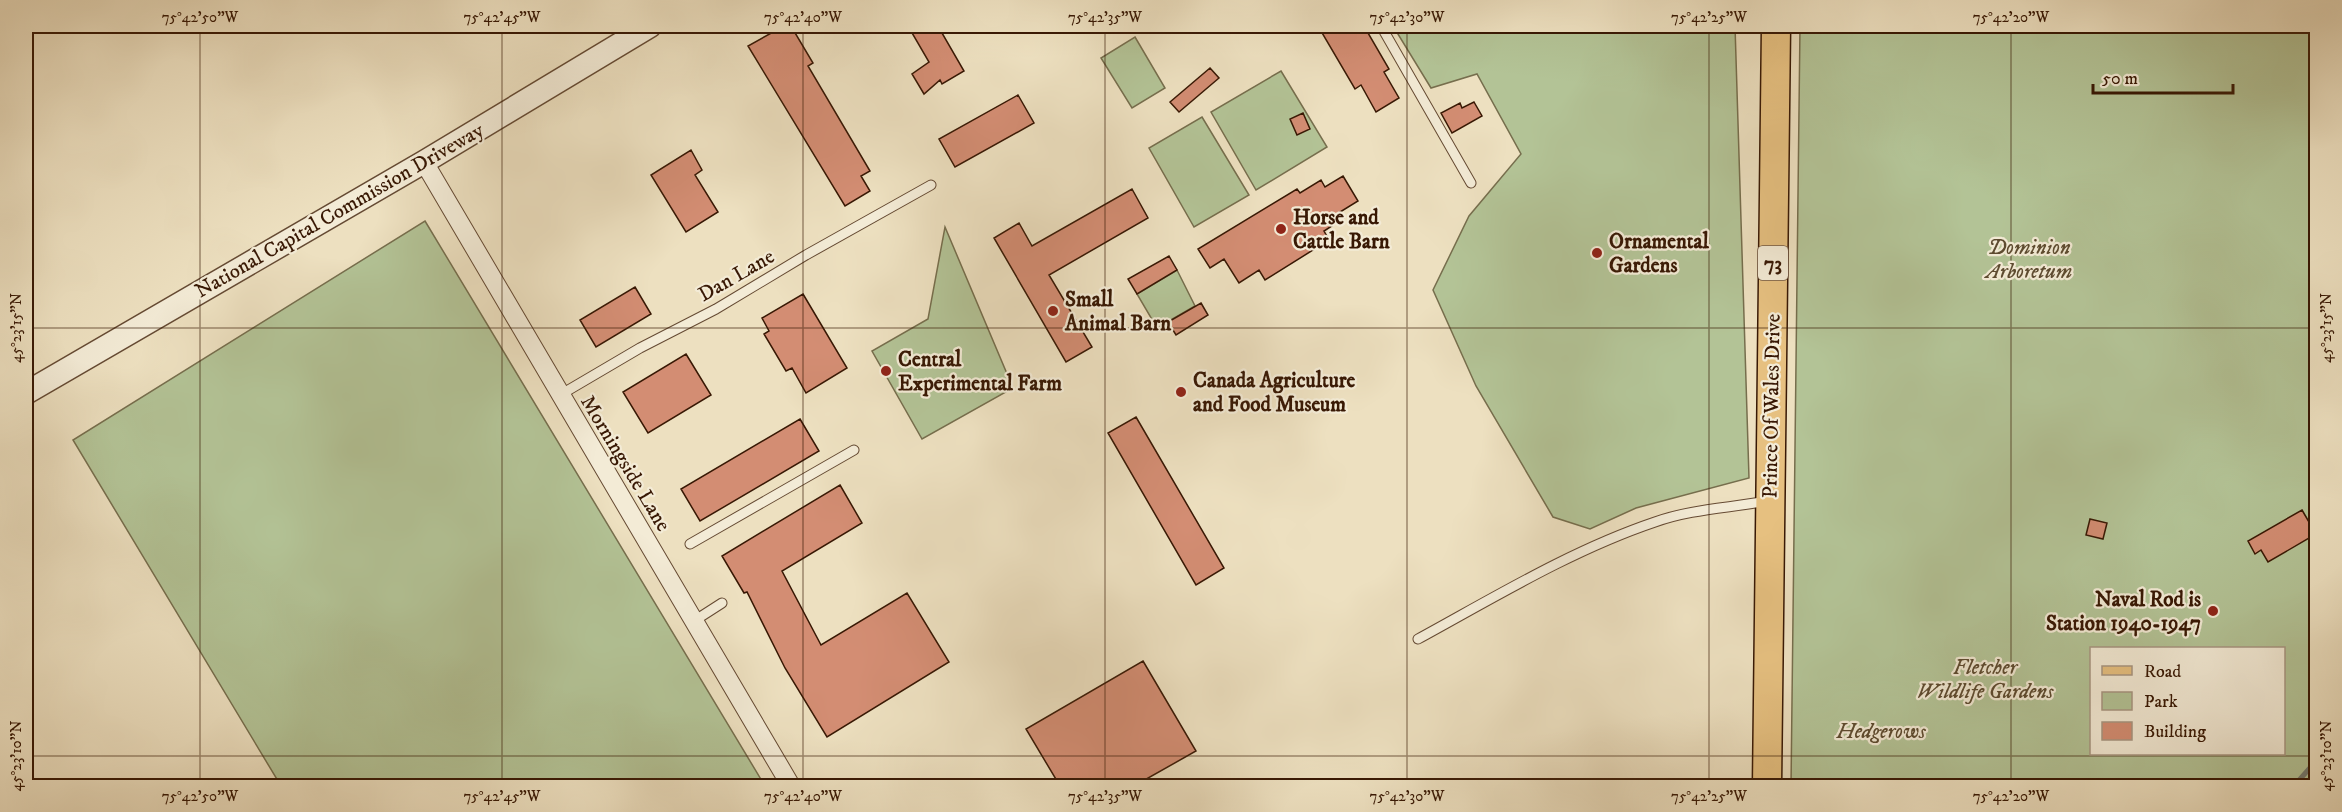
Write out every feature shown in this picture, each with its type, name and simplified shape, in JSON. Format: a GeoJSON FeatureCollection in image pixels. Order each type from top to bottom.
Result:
{"type":"FeatureCollection","features":[{"type":"Feature","properties":{"kind":"main road","name":"Prince Of Wales Drive"},"geometry":{"type":"LineString","coordinates":[[1767,786],[1776,26]]}},
{"type":"Feature","properties":{"kind":"street","name":"National Capital Commission Driveway"},"geometry":{"type":"LineString","coordinates":[[26,393],[424,162],[627,35],[650,26]]}},
{"type":"Feature","properties":{"kind":"street","name":"Morningside Lane"},"geometry":{"type":"LineString","coordinates":[[424,162],[791,786]]}},
{"type":"Feature","properties":{"kind":"lane"},"geometry":{"type":"LineString","coordinates":[[1381,26],[1471,183]]}},
{"type":"Feature","properties":{"kind":"lane","name":"Dan Lane"},"geometry":{"type":"LineString","coordinates":[[560,395],[640,348],[716,309],[806,255],[931,185]]}},
{"type":"Feature","properties":{"kind":"lane"},"geometry":{"type":"LineString","coordinates":[[690,544],[854,450]]}},
{"type":"Feature","properties":{"kind":"lane"},"geometry":{"type":"LineString","coordinates":[[1418,639],[1513,586],[1655,521],[1698,511],[1770,501]]}},
{"type":"Feature","properties":{"kind":"lane"},"geometry":{"type":"LineString","coordinates":[[694,621],[722,603]]}},
{"type":"Feature","properties":{"kind":"green space","name":"Ornamental Gardens"},"geometry":{"type":"Polygon","coordinates":[[[1393,26],[1735,26],[1749,478],[1636,508],[1590,529],[1553,517],[1476,386],[1433,290],[1469,216],[1521,154],[1477,74],[1431,88],[1393,26]]]}},
{"type":"Feature","properties":{"kind":"green space","name":"Dominion Arboretum"},"geometry":{"type":"Polygon","coordinates":[[[1800,26],[2316,26],[2316,786],[1791,786],[1800,26]]]}},
{"type":"Feature","properties":{"kind":"green space"},"geometry":{"type":"Polygon","coordinates":[[[1135,37],[1165,88],[1132,108],[1101,58],[1135,37]]]}},
{"type":"Feature","properties":{"kind":"green space"},"geometry":{"type":"Polygon","coordinates":[[[1281,71],[1327,147],[1256,190],[1211,112],[1281,71]]]}},
{"type":"Feature","properties":{"kind":"green space"},"geometry":{"type":"Polygon","coordinates":[[[1202,117],[1249,195],[1194,227],[1149,148],[1202,117]]]}},
{"type":"Feature","properties":{"kind":"green space"},"geometry":{"type":"Polygon","coordinates":[[[425,221],[765,786],[281,786],[73,440],[425,221]]]}},
{"type":"Feature","properties":{"kind":"green space"},"geometry":{"type":"Polygon","coordinates":[[[945,227],[1013,388],[922,439],[872,351],[928,319],[945,227]]]}},
{"type":"Feature","properties":{"kind":"green space"},"geometry":{"type":"Polygon","coordinates":[[[1177,270],[1195,306],[1157,328],[1137,294],[1177,270]]]}},
{"type":"Feature","properties":{"kind":"building"},"geometry":{"type":"Polygon","coordinates":[[[784,26],[791,26],[813,63],[808,66],[870,171],[861,176],[870,191],[845,206],[748,46],[784,26]]]}},
{"type":"Feature","properties":{"kind":"building"},"geometry":{"type":"Polygon","coordinates":[[[908,26],[938,26],[964,71],[942,84],[940,80],[924,94],[912,74],[929,62],[908,26]]]}},
{"type":"Feature","properties":{"kind":"building"},"geometry":{"type":"Polygon","coordinates":[[[1318,26],[1364,26],[1389,69],[1384,72],[1399,98],[1376,112],[1361,85],[1355,89],[1318,26]]]}},
{"type":"Feature","properties":{"kind":"building"},"geometry":{"type":"Polygon","coordinates":[[[1210,68],[1219,78],[1179,112],[1170,102],[1210,68]]]}},
{"type":"Feature","properties":{"kind":"building"},"geometry":{"type":"Polygon","coordinates":[[[1018,95],[1034,123],[955,167],[939,139],[1018,95]]]}},
{"type":"Feature","properties":{"kind":"building"},"geometry":{"type":"Polygon","coordinates":[[[1474,102],[1482,116],[1452,133],[1441,113],[1460,103],[1462,108],[1474,102]]]}},
{"type":"Feature","properties":{"kind":"building"},"geometry":{"type":"Polygon","coordinates":[[[1303,113],[1310,129],[1297,135],[1290,119],[1303,113]]]}},
{"type":"Feature","properties":{"kind":"building"},"geometry":{"type":"Polygon","coordinates":[[[691,150],[702,170],[695,175],[718,212],[686,232],[651,175],[691,150]]]}},
{"type":"Feature","properties":{"kind":"building","name":"Horse and Cattle Barn"},"geometry":{"type":"Polygon","coordinates":[[[1343,176],[1358,201],[1340,212],[1344,218],[1324,231],[1329,240],[1265,280],[1259,270],[1239,283],[1224,259],[1210,268],[1198,249],[1297,189],[1300,193],[1321,180],[1325,187],[1343,176]]]}},
{"type":"Feature","properties":{"kind":"building","name":"Small Animal Barn"},"geometry":{"type":"Polygon","coordinates":[[[1132,189],[1148,218],[1049,275],[1092,347],[1066,362],[994,238],[1019,223],[1032,246],[1132,189]]]}},
{"type":"Feature","properties":{"kind":"building"},"geometry":{"type":"Polygon","coordinates":[[[1169,256],[1177,270],[1137,294],[1128,279],[1169,256]]]}},
{"type":"Feature","properties":{"kind":"building"},"geometry":{"type":"Polygon","coordinates":[[[635,287],[651,314],[596,347],[580,320],[635,287]]]}},
{"type":"Feature","properties":{"kind":"building"},"geometry":{"type":"Polygon","coordinates":[[[803,294],[847,368],[806,393],[792,368],[786,371],[764,334],[769,331],[762,318],[803,294]]]}},
{"type":"Feature","properties":{"kind":"building"},"geometry":{"type":"Polygon","coordinates":[[[1201,303],[1208,315],[1176,335],[1168,322],[1201,303]]]}},
{"type":"Feature","properties":{"kind":"building"},"geometry":{"type":"Polygon","coordinates":[[[686,354],[711,395],[648,433],[623,392],[686,354]]]}},
{"type":"Feature","properties":{"kind":"building"},"geometry":{"type":"Polygon","coordinates":[[[1136,417],[1224,568],[1196,585],[1108,433],[1136,417]]]}},
{"type":"Feature","properties":{"kind":"building"},"geometry":{"type":"Polygon","coordinates":[[[800,419],[819,451],[700,521],[681,489],[800,419]]]}},
{"type":"Feature","properties":{"kind":"building"},"geometry":{"type":"Polygon","coordinates":[[[840,485],[862,523],[782,571],[821,645],[907,593],[949,662],[827,737],[785,668],[747,592],[744,593],[722,556],[840,485]]]}},
{"type":"Feature","properties":{"kind":"building"},"geometry":{"type":"Polygon","coordinates":[[[2302,510],[2316,534],[2268,562],[2261,550],[2255,554],[2248,541],[2302,510]]]}},
{"type":"Feature","properties":{"kind":"building"},"geometry":{"type":"Polygon","coordinates":[[[2090,519],[2107,523],[2103,539],[2086,535],[2090,519]]]}},
{"type":"Feature","properties":{"kind":"building"},"geometry":{"type":"Polygon","coordinates":[[[1143,661],[1196,751],[1134,786],[1060,786],[1026,729],[1143,661]]]}},
{"type":"Feature","properties":{"kind":"waterway"},"geometry":{"type":"LineString","coordinates":[[2294,786],[2316,761]]}},
{"type":"Feature","properties":{"kind":"place","name":"Horse and Cattle Barn"},"geometry":{"type":"Point","coordinates":[1281,229]}},
{"type":"Feature","properties":{"kind":"place","name":"Ornamental Gardens"},"geometry":{"type":"Point","coordinates":[1597,253]}},
{"type":"Feature","properties":{"kind":"place","name":"Small Animal Barn"},"geometry":{"type":"Point","coordinates":[1053,311]}},
{"type":"Feature","properties":{"kind":"place","name":"Central Experimental Farm"},"geometry":{"type":"Point","coordinates":[886,371]}},
{"type":"Feature","properties":{"kind":"place","name":"Canada Agriculture and Food Museum"},"geometry":{"type":"Point","coordinates":[1181,392]}},
{"type":"Feature","properties":{"kind":"place","name":"Naval Rod is Station 1940-1947"},"geometry":{"type":"Point","coordinates":[2213,611]}},
{"type":"Feature","properties":{"kind":"park label","name":"Fletcher Wildlife Gardens"},"geometry":{"type":"Point","coordinates":[1985,679]}},
{"type":"Feature","properties":{"kind":"park label","name":"Hedgerows"},"geometry":{"type":"Point","coordinates":[1881,731]}}]}
